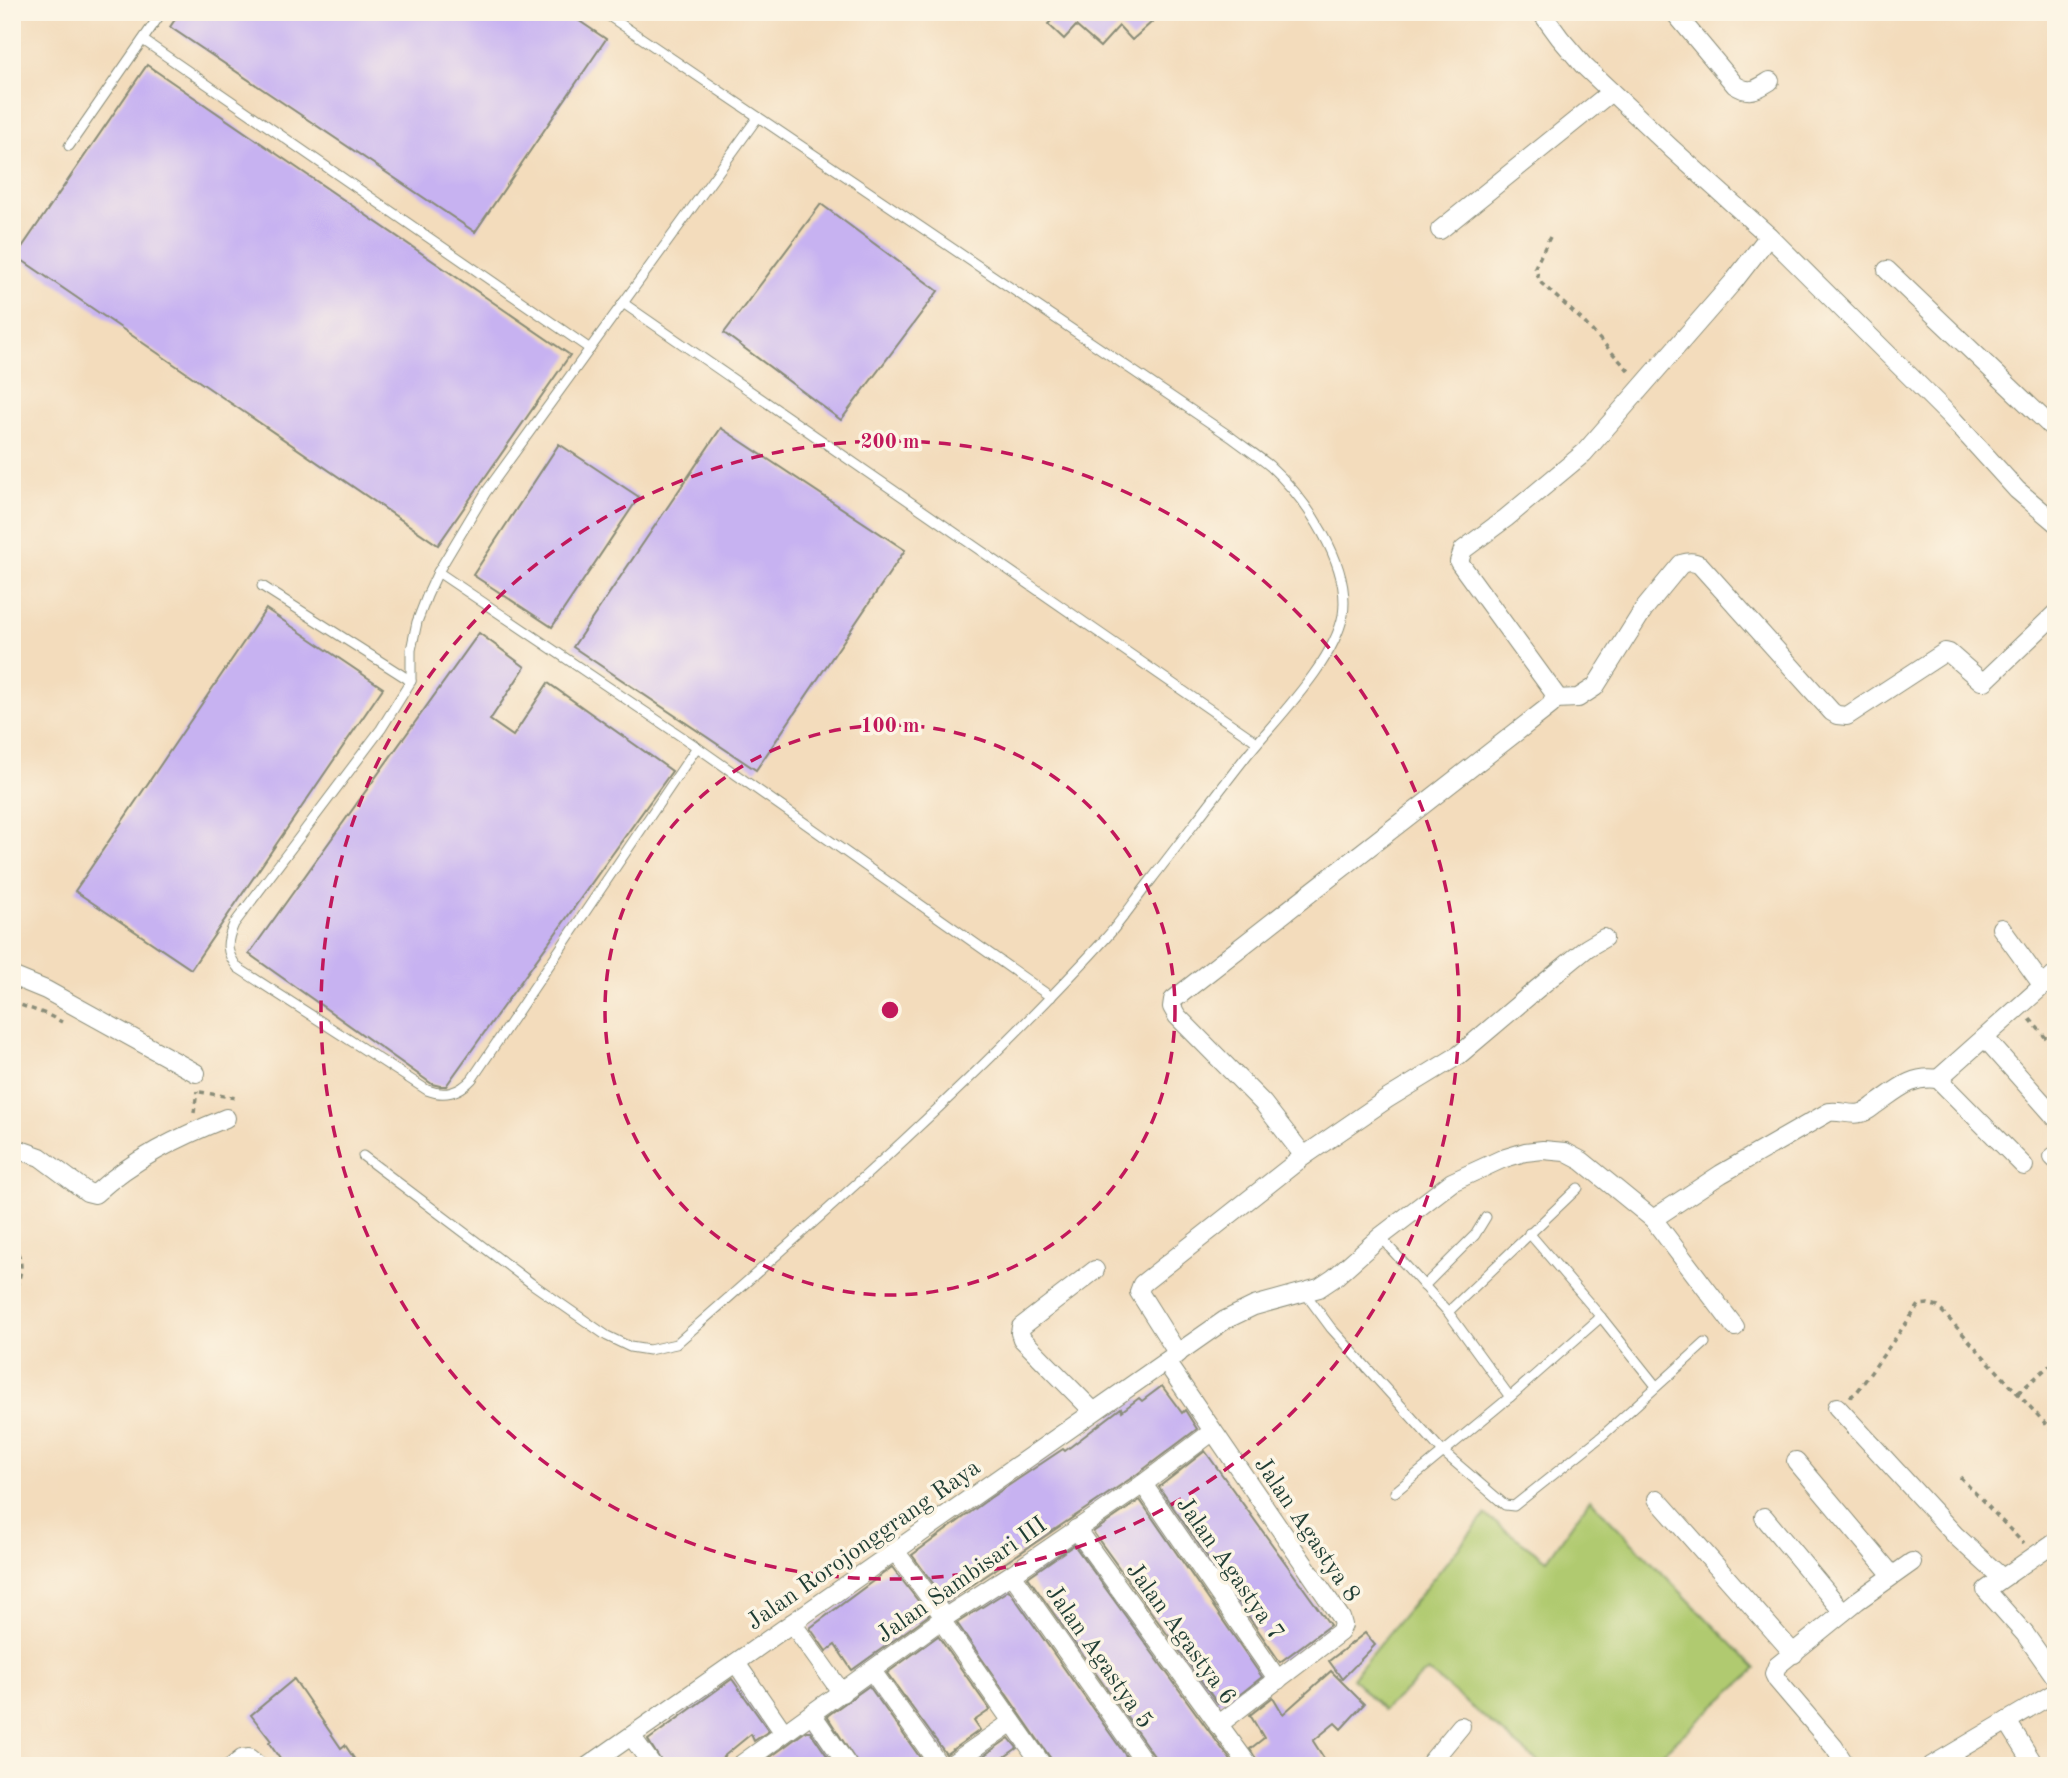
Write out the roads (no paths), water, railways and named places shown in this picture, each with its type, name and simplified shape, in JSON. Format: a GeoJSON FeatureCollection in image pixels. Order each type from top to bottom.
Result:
{"type":"FeatureCollection","features":[{"type":"Feature","properties":{"kind":"street"},"geometry":{"type":"LineString","coordinates":[[1541,12],[1567,47],[1611,92],[1769,236],[1948,414],[2017,490],[2056,523]]}},
{"type":"Feature","properties":{"kind":"street"},"geometry":{"type":"LineString","coordinates":[[1674,12],[1735,86],[1752,92],[1770,81]]}},
{"type":"Feature","properties":{"kind":"street"},"geometry":{"type":"LineString","coordinates":[[1440,230],[1611,92]]}},
{"type":"Feature","properties":{"kind":"street"},"geometry":{"type":"LineString","coordinates":[[1604,938],[1537,989],[1459,1055],[1387,1099],[1304,1156],[1263,1103],[1177,1016],[1172,1007],[1173,1000],[1551,705],[1555,694],[1459,562],[1460,556],[1584,453],[1769,236]]}},
{"type":"Feature","properties":{"kind":"street"},"geometry":{"type":"LineString","coordinates":[[1887,270],[2056,431]]}},
{"type":"Feature","properties":{"kind":"street"},"geometry":{"type":"LineString","coordinates":[[1555,699],[1578,698],[1595,687],[1644,608],[1685,562],[1700,565],[1832,712],[1842,717],[1945,652],[1950,653],[1981,681],[1985,681],[2056,613]]}},
{"type":"Feature","properties":{"kind":"street"},"geometry":{"type":"LineString","coordinates":[[1938,1079],[2049,980],[2001,928]]}},
{"type":"Feature","properties":{"kind":"street"},"geometry":{"type":"LineString","coordinates":[[12,976],[46,990],[196,1073]]}},
{"type":"Feature","properties":{"kind":"street"},"geometry":{"type":"LineString","coordinates":[[1986,1038],[2056,1118]]}},
{"type":"Feature","properties":{"kind":"street"},"geometry":{"type":"LineString","coordinates":[[1653,1219],[1721,1174],[1829,1111],[1864,1113],[1909,1081],[1923,1076],[1938,1079],[2024,1166]]}},
{"type":"Feature","properties":{"kind":"street"},"geometry":{"type":"LineString","coordinates":[[12,1147],[40,1157],[87,1192],[95,1194],[149,1155],[178,1138],[226,1118]]}},
{"type":"Feature","properties":{"kind":"street","name":"Jalan Rorojonggrang Raya"},"geometry":{"type":"LineString","coordinates":[[588,1766],[1093,1411],[1242,1311],[1319,1288],[1452,1182],[1502,1159],[1543,1150],[1566,1152],[1582,1161],[1653,1219],[1735,1327]]}},
{"type":"Feature","properties":{"kind":"street","name":"Jalan Agastya 8"},"geometry":{"type":"LineString","coordinates":[[1218,1725],[1340,1632],[1343,1625],[1341,1618],[1212,1432],[1139,1292],[1142,1284],[1304,1156]]}},
{"type":"Feature","properties":{"kind":"street"},"geometry":{"type":"LineString","coordinates":[[1093,1411],[1022,1339],[1020,1333],[1021,1327],[1095,1270]]}},
{"type":"Feature","properties":{"kind":"street"},"geometry":{"type":"LineString","coordinates":[[1837,1407],[1956,1536],[2002,1578]]}},
{"type":"Feature","properties":{"kind":"street","name":"Jalan Sambisari III"},"geometry":{"type":"LineString","coordinates":[[745,1764],[943,1619],[1143,1484],[1212,1432]]}},
{"type":"Feature","properties":{"kind":"street"},"geometry":{"type":"LineString","coordinates":[[1796,1461],[1892,1576]]}},
{"type":"Feature","properties":{"kind":"street","name":"Jalan Agastya 7"},"geometry":{"type":"LineString","coordinates":[[1143,1484],[1278,1680]]}},
{"type":"Feature","properties":{"kind":"street"},"geometry":{"type":"LineString","coordinates":[[1657,1499],[1794,1654]]}},
{"type":"Feature","properties":{"kind":"street"},"geometry":{"type":"LineString","coordinates":[[1764,1517],[1843,1612]]}},
{"type":"Feature","properties":{"kind":"street","name":"Jalan Agastya 6"},"geometry":{"type":"LineString","coordinates":[[1076,1529],[1249,1766]]}},
{"type":"Feature","properties":{"kind":"street"},"geometry":{"type":"LineString","coordinates":[[2056,1541],[1986,1590],[2025,1634],[2056,1678]]}},
{"type":"Feature","properties":{"kind":"street"},"geometry":{"type":"LineString","coordinates":[[895,1551],[1042,1765]]}},
{"type":"Feature","properties":{"kind":"street"},"geometry":{"type":"LineString","coordinates":[[1846,1766],[1834,1747],[1774,1674],[1777,1666],[1843,1612],[1912,1562]]}},
{"type":"Feature","properties":{"kind":"street","name":"Jalan Agastya 5"},"geometry":{"type":"LineString","coordinates":[[1012,1574],[1147,1766]]}},
{"type":"Feature","properties":{"kind":"street"},"geometry":{"type":"LineString","coordinates":[[792,1623],[842,1693]]}},
{"type":"Feature","properties":{"kind":"street"},"geometry":{"type":"LineString","coordinates":[[736,1663],[784,1733]]}},
{"type":"Feature","properties":{"kind":"street"},"geometry":{"type":"LineString","coordinates":[[872,1671],[940,1766]]}},
{"type":"Feature","properties":{"kind":"street"},"geometry":{"type":"LineString","coordinates":[[1931,1766],[2007,1721],[2052,1701]]}},
{"type":"Feature","properties":{"kind":"street"},"geometry":{"type":"LineString","coordinates":[[812,1714],[848,1766]]}},
{"type":"Feature","properties":{"kind":"street"},"geometry":{"type":"LineString","coordinates":[[2007,1721],[2035,1766]]}},
{"type":"Feature","properties":{"kind":"street"},"geometry":{"type":"LineString","coordinates":[[949,1766],[1012,1722]]}},
{"type":"Feature","properties":{"kind":"street"},"geometry":{"type":"LineString","coordinates":[[1428,1766],[1461,1726]]}},
{"type":"Feature","properties":{"kind":"street"},"geometry":{"type":"LineString","coordinates":[[632,1737],[653,1766]]}},
{"type":"Feature","properties":{"kind":"street"},"geometry":{"type":"LineString","coordinates":[[233,1766],[242,1759],[249,1758],[259,1766]]}},
{"type":"Feature","properties":{"kind":"lane"},"geometry":{"type":"LineString","coordinates":[[69,146],[162,12]]}},
{"type":"Feature","properties":{"kind":"lane"},"geometry":{"type":"LineString","coordinates":[[363,1156],[531,1283],[607,1336],[630,1347],[649,1350],[676,1344],[936,1111],[1109,935],[1330,650],[1343,614],[1341,572],[1324,536],[1304,506],[1271,467],[1231,437],[603,12]]}},
{"type":"Feature","properties":{"kind":"lane"},"geometry":{"type":"LineString","coordinates":[[143,40],[590,349]]}},
{"type":"Feature","properties":{"kind":"lane"},"geometry":{"type":"LineString","coordinates":[[696,747],[472,1079],[460,1089],[439,1094],[418,1084],[238,968],[229,957],[228,938],[234,924],[381,729],[411,681],[411,650],[417,622],[438,572],[486,492],[758,117]]}},
{"type":"Feature","properties":{"kind":"lane"},"geometry":{"type":"LineString","coordinates":[[623,303],[1257,743]]}},
{"type":"Feature","properties":{"kind":"lane"},"geometry":{"type":"LineString","coordinates":[[438,572],[696,747],[1051,997]]}},
{"type":"Feature","properties":{"kind":"lane"},"geometry":{"type":"LineString","coordinates":[[262,586],[411,681]]}},
{"type":"Feature","properties":{"kind":"lane"},"geometry":{"type":"LineString","coordinates":[[1448,1312],[1578,1188]]}},
{"type":"Feature","properties":{"kind":"lane"},"geometry":{"type":"LineString","coordinates":[[1424,1286],[1475,1235],[1486,1217]]}},
{"type":"Feature","properties":{"kind":"lane"},"geometry":{"type":"LineString","coordinates":[[1529,1233],[1656,1386]]}},
{"type":"Feature","properties":{"kind":"lane"},"geometry":{"type":"LineString","coordinates":[[1380,1237],[1448,1312],[1510,1397]]}},
{"type":"Feature","properties":{"kind":"lane"},"geometry":{"type":"LineString","coordinates":[[1306,1293],[1331,1328],[1442,1451],[1505,1505],[1514,1506],[1602,1436],[1705,1343]]}},
{"type":"Feature","properties":{"kind":"lane"},"geometry":{"type":"LineString","coordinates":[[1395,1492],[1601,1317]]}}]}
